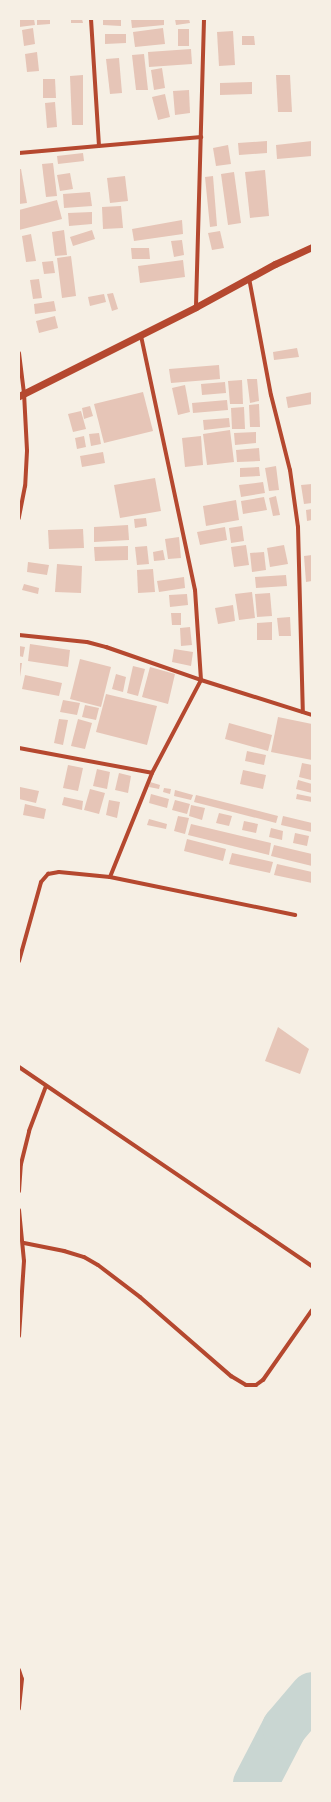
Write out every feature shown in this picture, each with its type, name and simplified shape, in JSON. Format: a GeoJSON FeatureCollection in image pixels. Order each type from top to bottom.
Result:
{"type":"FeatureCollection","features":[{"type":"Feature","properties":{"kind":"street"},"geometry":{"type":"LineString","coordinates":[[92,19],[99,146]]}},
{"type":"Feature","properties":{"kind":"street"},"geometry":{"type":"LineString","coordinates":[[196,307],[204,19]]}},
{"type":"Feature","properties":{"kind":"street"},"geometry":{"type":"LineString","coordinates":[[19,153],[201,137]]}},
{"type":"Feature","properties":{"kind":"street"},"geometry":{"type":"LineString","coordinates":[[22,394],[312,247]]}},
{"type":"Feature","properties":{"kind":"street"},"geometry":{"type":"LineString","coordinates":[[249,278],[271,395],[290,470],[298,527],[303,712]]}},
{"type":"Feature","properties":{"kind":"street"},"geometry":{"type":"LineString","coordinates":[[110,877],[152,773],[201,680],[195,590],[141,335]]}},
{"type":"Feature","properties":{"kind":"street"},"geometry":{"type":"LineString","coordinates":[[19,353],[27,451],[25,486],[19,518]]}},
{"type":"Feature","properties":{"kind":"street"},"geometry":{"type":"LineString","coordinates":[[19,635],[87,642],[312,715]]}},
{"type":"Feature","properties":{"kind":"street"},"geometry":{"type":"LineString","coordinates":[[19,748],[152,773]]}},
{"type":"Feature","properties":{"kind":"street"},"geometry":{"type":"LineString","coordinates":[[19,961],[41,882],[48,874],[59,872],[110,877],[295,915]]}},
{"type":"Feature","properties":{"kind":"street"},"geometry":{"type":"LineString","coordinates":[[19,1068],[312,1266]]}},
{"type":"Feature","properties":{"kind":"street"},"geometry":{"type":"LineString","coordinates":[[19,1191],[21,1164],[30,1131],[46,1086]]}},
{"type":"Feature","properties":{"kind":"street"},"geometry":{"type":"LineString","coordinates":[[19,1210],[21,1233],[24,1243],[19,1336]]}},
{"type":"Feature","properties":{"kind":"street"},"geometry":{"type":"LineString","coordinates":[[24,1243],[64,1251],[98,1265],[140,1297],[231,1376],[246,1385],[256,1385],[263,1380],[312,1310]]}},
{"type":"Feature","properties":{"kind":"street"},"geometry":{"type":"LineString","coordinates":[[19,1670],[22,1679],[19,1709]]}},
{"type":"Feature","properties":{"kind":"building"},"geometry":{"type":"Polygon","coordinates":[[[19,19],[34,19],[35,25],[19,27],[19,19]]]}},
{"type":"Feature","properties":{"kind":"building"},"geometry":{"type":"Polygon","coordinates":[[[37,19],[50,19],[50,24],[37,25],[37,19]]]}},
{"type":"Feature","properties":{"kind":"building"},"geometry":{"type":"Polygon","coordinates":[[[71,19],[82,19],[83,23],[71,23],[71,19]]]}},
{"type":"Feature","properties":{"kind":"building"},"geometry":{"type":"Polygon","coordinates":[[[103,19],[121,19],[121,26],[103,25],[103,19]]]}},
{"type":"Feature","properties":{"kind":"building"},"geometry":{"type":"Polygon","coordinates":[[[131,19],[164,19],[164,25],[132,28],[131,19]]]}},
{"type":"Feature","properties":{"kind":"building"},"geometry":{"type":"Polygon","coordinates":[[[175,19],[189,19],[190,23],[176,25],[175,19]]]}},
{"type":"Feature","properties":{"kind":"building"},"geometry":{"type":"Polygon","coordinates":[[[33,28],[35,44],[24,46],[22,30],[33,28]]]}},
{"type":"Feature","properties":{"kind":"building"},"geometry":{"type":"Polygon","coordinates":[[[163,28],[165,44],[135,47],[133,32],[163,28]]]}},
{"type":"Feature","properties":{"kind":"building"},"geometry":{"type":"Polygon","coordinates":[[[178,29],[189,29],[189,46],[178,46],[178,29]]]}},
{"type":"Feature","properties":{"kind":"building"},"geometry":{"type":"Polygon","coordinates":[[[233,31],[235,65],[219,66],[217,32],[233,31]]]}},
{"type":"Feature","properties":{"kind":"building"},"geometry":{"type":"Polygon","coordinates":[[[105,34],[126,34],[126,43],[105,44],[105,34]]]}},
{"type":"Feature","properties":{"kind":"building"},"geometry":{"type":"Polygon","coordinates":[[[242,36],[254,36],[255,45],[242,45],[242,36]]]}},
{"type":"Feature","properties":{"kind":"building"},"geometry":{"type":"Polygon","coordinates":[[[191,49],[192,64],[149,67],[148,52],[191,49]]]}},
{"type":"Feature","properties":{"kind":"building"},"geometry":{"type":"Polygon","coordinates":[[[37,52],[39,71],[27,72],[25,54],[37,52]]]}},
{"type":"Feature","properties":{"kind":"building"},"geometry":{"type":"Polygon","coordinates":[[[144,54],[148,90],[136,90],[132,55],[144,54]]]}},
{"type":"Feature","properties":{"kind":"building"},"geometry":{"type":"Polygon","coordinates":[[[119,58],[122,93],[110,94],[106,59],[119,58]]]}},
{"type":"Feature","properties":{"kind":"building"},"geometry":{"type":"Polygon","coordinates":[[[162,68],[165,88],[154,90],[151,70],[162,68]]]}},
{"type":"Feature","properties":{"kind":"building"},"geometry":{"type":"Polygon","coordinates":[[[83,75],[83,125],[72,125],[70,76],[83,75]]]}},
{"type":"Feature","properties":{"kind":"building"},"geometry":{"type":"Polygon","coordinates":[[[276,75],[290,75],[292,112],[278,112],[276,75]]]}},
{"type":"Feature","properties":{"kind":"building"},"geometry":{"type":"Polygon","coordinates":[[[43,79],[55,79],[56,98],[43,98],[43,79]]]}},
{"type":"Feature","properties":{"kind":"building"},"geometry":{"type":"Polygon","coordinates":[[[252,82],[252,94],[220,95],[220,83],[252,82]]]}},
{"type":"Feature","properties":{"kind":"building"},"geometry":{"type":"Polygon","coordinates":[[[189,90],[190,113],[175,115],[173,91],[189,90]]]}},
{"type":"Feature","properties":{"kind":"building"},"geometry":{"type":"Polygon","coordinates":[[[165,94],[170,117],[158,120],[152,97],[165,94]]]}},
{"type":"Feature","properties":{"kind":"building"},"geometry":{"type":"Polygon","coordinates":[[[55,102],[57,127],[47,128],[45,103],[55,102]]]}},
{"type":"Feature","properties":{"kind":"building"},"geometry":{"type":"Polygon","coordinates":[[[267,141],[267,153],[239,155],[238,143],[267,141]]]}},
{"type":"Feature","properties":{"kind":"building"},"geometry":{"type":"Polygon","coordinates":[[[312,141],[312,156],[277,159],[276,145],[312,141]]]}},
{"type":"Feature","properties":{"kind":"building"},"geometry":{"type":"Polygon","coordinates":[[[228,145],[231,164],[216,166],[213,148],[228,145]]]}},
{"type":"Feature","properties":{"kind":"building"},"geometry":{"type":"Polygon","coordinates":[[[83,153],[84,161],[58,164],[57,156],[83,153]]]}},
{"type":"Feature","properties":{"kind":"building"},"geometry":{"type":"Polygon","coordinates":[[[53,163],[57,196],[46,197],[42,164],[53,163]]]}},
{"type":"Feature","properties":{"kind":"building"},"geometry":{"type":"Polygon","coordinates":[[[19,169],[21,169],[27,203],[19,204],[19,169]]]}},
{"type":"Feature","properties":{"kind":"building"},"geometry":{"type":"Polygon","coordinates":[[[265,170],[269,216],[250,218],[245,172],[265,170]]]}},
{"type":"Feature","properties":{"kind":"building"},"geometry":{"type":"Polygon","coordinates":[[[234,172],[241,223],[228,225],[221,174],[234,172]]]}},
{"type":"Feature","properties":{"kind":"building"},"geometry":{"type":"Polygon","coordinates":[[[70,173],[73,189],[60,191],[57,175],[70,173]]]}},
{"type":"Feature","properties":{"kind":"building"},"geometry":{"type":"Polygon","coordinates":[[[125,176],[128,201],[110,203],[107,178],[125,176]]]}},
{"type":"Feature","properties":{"kind":"building"},"geometry":{"type":"Polygon","coordinates":[[[213,176],[217,226],[210,227],[205,177],[213,176]]]}},
{"type":"Feature","properties":{"kind":"building"},"geometry":{"type":"Polygon","coordinates":[[[90,192],[92,206],[64,208],[63,194],[90,192]]]}},
{"type":"Feature","properties":{"kind":"building"},"geometry":{"type":"Polygon","coordinates":[[[57,200],[62,219],[19,230],[19,210],[57,200]]]}},
{"type":"Feature","properties":{"kind":"building"},"geometry":{"type":"Polygon","coordinates":[[[121,206],[123,228],[103,229],[102,207],[121,206]]]}},
{"type":"Feature","properties":{"kind":"building"},"geometry":{"type":"Polygon","coordinates":[[[92,212],[92,224],[69,226],[68,213],[92,212]]]}},
{"type":"Feature","properties":{"kind":"building"},"geometry":{"type":"Polygon","coordinates":[[[182,220],[183,234],[134,241],[132,229],[182,220]]]}},
{"type":"Feature","properties":{"kind":"building"},"geometry":{"type":"Polygon","coordinates":[[[64,230],[67,255],[55,256],[52,232],[64,230]]]}},
{"type":"Feature","properties":{"kind":"building"},"geometry":{"type":"Polygon","coordinates":[[[92,230],[95,239],[73,246],[70,237],[92,230]]]}},
{"type":"Feature","properties":{"kind":"building"},"geometry":{"type":"Polygon","coordinates":[[[220,231],[224,248],[212,250],[208,233],[220,231]]]}},
{"type":"Feature","properties":{"kind":"building"},"geometry":{"type":"Polygon","coordinates":[[[31,234],[36,261],[26,262],[22,236],[31,234]]]}},
{"type":"Feature","properties":{"kind":"building"},"geometry":{"type":"Polygon","coordinates":[[[182,240],[184,255],[174,257],[171,241],[182,240]]]}},
{"type":"Feature","properties":{"kind":"building"},"geometry":{"type":"Polygon","coordinates":[[[131,248],[149,248],[150,259],[132,259],[131,248]]]}},
{"type":"Feature","properties":{"kind":"building"},"geometry":{"type":"Polygon","coordinates":[[[71,256],[76,296],[62,298],[57,258],[71,256]]]}},
{"type":"Feature","properties":{"kind":"building"},"geometry":{"type":"Polygon","coordinates":[[[183,260],[185,277],[140,283],[138,266],[183,260]]]}},
{"type":"Feature","properties":{"kind":"building"},"geometry":{"type":"Polygon","coordinates":[[[53,261],[55,273],[44,274],[42,262],[53,261]]]}},
{"type":"Feature","properties":{"kind":"building"},"geometry":{"type":"Polygon","coordinates":[[[39,279],[42,298],[33,299],[30,280],[39,279]]]}},
{"type":"Feature","properties":{"kind":"building"},"geometry":{"type":"Polygon","coordinates":[[[113,293],[118,309],[112,311],[107,294],[113,293]]]}},
{"type":"Feature","properties":{"kind":"building"},"geometry":{"type":"Polygon","coordinates":[[[104,294],[106,302],[90,306],[88,297],[104,294]]]}},
{"type":"Feature","properties":{"kind":"building"},"geometry":{"type":"Polygon","coordinates":[[[54,301],[56,311],[35,314],[34,304],[54,301]]]}},
{"type":"Feature","properties":{"kind":"building"},"geometry":{"type":"Polygon","coordinates":[[[55,316],[58,328],[39,333],[36,321],[55,316]]]}},
{"type":"Feature","properties":{"kind":"building"},"geometry":{"type":"Polygon","coordinates":[[[297,348],[299,357],[274,360],[273,352],[297,348]]]}},
{"type":"Feature","properties":{"kind":"building"},"geometry":{"type":"Polygon","coordinates":[[[219,365],[220,379],[171,383],[169,369],[219,365]]]}},
{"type":"Feature","properties":{"kind":"building"},"geometry":{"type":"Polygon","coordinates":[[[247,379],[257,379],[259,401],[250,403],[247,379]]]}},
{"type":"Feature","properties":{"kind":"building"},"geometry":{"type":"Polygon","coordinates":[[[242,380],[243,404],[230,404],[228,381],[242,380]]]}},
{"type":"Feature","properties":{"kind":"building"},"geometry":{"type":"Polygon","coordinates":[[[225,382],[226,393],[202,395],[201,384],[225,382]]]}},
{"type":"Feature","properties":{"kind":"building"},"geometry":{"type":"Polygon","coordinates":[[[185,385],[190,412],[178,415],[172,388],[185,385]]]}},
{"type":"Feature","properties":{"kind":"building"},"geometry":{"type":"Polygon","coordinates":[[[143,392],[153,431],[104,443],[94,404],[143,392]]]}},
{"type":"Feature","properties":{"kind":"building"},"geometry":{"type":"Polygon","coordinates":[[[312,392],[312,404],[288,408],[286,397],[312,392]]]}},
{"type":"Feature","properties":{"kind":"building"},"geometry":{"type":"Polygon","coordinates":[[[227,400],[228,410],[193,413],[192,403],[227,400]]]}},
{"type":"Feature","properties":{"kind":"building"},"geometry":{"type":"Polygon","coordinates":[[[259,404],[260,427],[250,427],[249,405],[259,404]]]}},
{"type":"Feature","properties":{"kind":"building"},"geometry":{"type":"Polygon","coordinates":[[[90,406],[93,416],[84,419],[82,408],[90,406]]]}},
{"type":"Feature","properties":{"kind":"building"},"geometry":{"type":"Polygon","coordinates":[[[244,407],[245,429],[232,429],[231,408],[244,407]]]}},
{"type":"Feature","properties":{"kind":"building"},"geometry":{"type":"Polygon","coordinates":[[[81,411],[86,429],[73,432],[68,414],[81,411]]]}},
{"type":"Feature","properties":{"kind":"building"},"geometry":{"type":"Polygon","coordinates":[[[229,418],[230,427],[204,430],[203,420],[229,418]]]}},
{"type":"Feature","properties":{"kind":"building"},"geometry":{"type":"Polygon","coordinates":[[[230,430],[234,462],[207,465],[203,434],[230,430]]]}},
{"type":"Feature","properties":{"kind":"building"},"geometry":{"type":"Polygon","coordinates":[[[256,432],[256,443],[235,445],[234,433],[256,432]]]}},
{"type":"Feature","properties":{"kind":"building"},"geometry":{"type":"Polygon","coordinates":[[[99,433],[101,444],[91,446],[89,434],[99,433]]]}},
{"type":"Feature","properties":{"kind":"building"},"geometry":{"type":"Polygon","coordinates":[[[84,436],[86,447],[77,449],[75,438],[84,436]]]}},
{"type":"Feature","properties":{"kind":"building"},"geometry":{"type":"Polygon","coordinates":[[[201,436],[203,465],[185,467],[182,438],[201,436]]]}},
{"type":"Feature","properties":{"kind":"building"},"geometry":{"type":"Polygon","coordinates":[[[259,448],[260,461],[237,462],[236,450],[259,448]]]}},
{"type":"Feature","properties":{"kind":"building"},"geometry":{"type":"Polygon","coordinates":[[[103,452],[105,463],[82,467],[80,456],[103,452]]]}},
{"type":"Feature","properties":{"kind":"building"},"geometry":{"type":"Polygon","coordinates":[[[276,466],[279,490],[269,491],[265,468],[276,466]]]}},
{"type":"Feature","properties":{"kind":"building"},"geometry":{"type":"Polygon","coordinates":[[[259,467],[260,476],[240,477],[240,468],[259,467]]]}},
{"type":"Feature","properties":{"kind":"building"},"geometry":{"type":"Polygon","coordinates":[[[155,478],[161,511],[120,518],[114,485],[155,478]]]}},
{"type":"Feature","properties":{"kind":"building"},"geometry":{"type":"Polygon","coordinates":[[[263,482],[265,493],[241,497],[239,485],[263,482]]]}},
{"type":"Feature","properties":{"kind":"building"},"geometry":{"type":"Polygon","coordinates":[[[312,484],[312,503],[304,504],[301,485],[312,484]]]}},
{"type":"Feature","properties":{"kind":"building"},"geometry":{"type":"Polygon","coordinates":[[[276,496],[280,515],[273,516],[269,498],[276,496]]]}},
{"type":"Feature","properties":{"kind":"building"},"geometry":{"type":"Polygon","coordinates":[[[264,497],[267,510],[243,514],[241,501],[264,497]]]}},
{"type":"Feature","properties":{"kind":"building"},"geometry":{"type":"Polygon","coordinates":[[[236,500],[239,520],[206,526],[203,506],[236,500]]]}},
{"type":"Feature","properties":{"kind":"building"},"geometry":{"type":"Polygon","coordinates":[[[312,509],[312,520],[307,521],[306,510],[312,509]]]}},
{"type":"Feature","properties":{"kind":"building"},"geometry":{"type":"Polygon","coordinates":[[[146,518],[147,526],[135,528],[134,519],[146,518]]]}},
{"type":"Feature","properties":{"kind":"building"},"geometry":{"type":"Polygon","coordinates":[[[128,525],[129,540],[94,542],[94,527],[128,525]]]}},
{"type":"Feature","properties":{"kind":"building"},"geometry":{"type":"Polygon","coordinates":[[[242,526],[244,541],[231,543],[229,528],[242,526]]]}},
{"type":"Feature","properties":{"kind":"building"},"geometry":{"type":"Polygon","coordinates":[[[225,527],[227,540],[200,545],[197,532],[225,527]]]}},
{"type":"Feature","properties":{"kind":"building"},"geometry":{"type":"Polygon","coordinates":[[[83,529],[84,548],[49,549],[48,530],[83,529]]]}},
{"type":"Feature","properties":{"kind":"building"},"geometry":{"type":"Polygon","coordinates":[[[179,537],[181,558],[168,559],[165,539],[179,537]]]}},
{"type":"Feature","properties":{"kind":"building"},"geometry":{"type":"Polygon","coordinates":[[[246,545],[249,565],[234,567],[231,547],[246,545]]]}},
{"type":"Feature","properties":{"kind":"building"},"geometry":{"type":"Polygon","coordinates":[[[284,545],[288,564],[270,567],[267,548],[284,545]]]}},
{"type":"Feature","properties":{"kind":"building"},"geometry":{"type":"Polygon","coordinates":[[[128,546],[128,560],[95,561],[94,547],[128,546]]]}},
{"type":"Feature","properties":{"kind":"building"},"geometry":{"type":"Polygon","coordinates":[[[147,546],[149,564],[137,565],[135,547],[147,546]]]}},
{"type":"Feature","properties":{"kind":"building"},"geometry":{"type":"Polygon","coordinates":[[[163,550],[165,560],[154,561],[153,552],[163,550]]]}},
{"type":"Feature","properties":{"kind":"building"},"geometry":{"type":"Polygon","coordinates":[[[264,552],[266,570],[252,572],[250,553],[264,552]]]}},
{"type":"Feature","properties":{"kind":"building"},"geometry":{"type":"Polygon","coordinates":[[[312,555],[312,581],[306,582],[304,556],[312,555]]]}},
{"type":"Feature","properties":{"kind":"building"},"geometry":{"type":"Polygon","coordinates":[[[28,562],[49,565],[47,575],[27,572],[28,562]]]}},
{"type":"Feature","properties":{"kind":"building"},"geometry":{"type":"Polygon","coordinates":[[[57,564],[82,566],[81,593],[55,592],[57,564]]]}},
{"type":"Feature","properties":{"kind":"building"},"geometry":{"type":"Polygon","coordinates":[[[153,569],[155,592],[138,593],[137,570],[153,569]]]}},
{"type":"Feature","properties":{"kind":"building"},"geometry":{"type":"Polygon","coordinates":[[[286,575],[287,586],[256,588],[255,577],[286,575]]]}},
{"type":"Feature","properties":{"kind":"building"},"geometry":{"type":"Polygon","coordinates":[[[184,577],[185,588],[159,592],[157,581],[184,577]]]}},
{"type":"Feature","properties":{"kind":"building"},"geometry":{"type":"Polygon","coordinates":[[[24,584],[39,588],[38,594],[22,590],[24,584]]]}},
{"type":"Feature","properties":{"kind":"building"},"geometry":{"type":"Polygon","coordinates":[[[252,592],[255,618],[239,620],[235,594],[252,592]]]}},
{"type":"Feature","properties":{"kind":"building"},"geometry":{"type":"Polygon","coordinates":[[[270,593],[272,616],[257,617],[255,594],[270,593]]]}},
{"type":"Feature","properties":{"kind":"building"},"geometry":{"type":"Polygon","coordinates":[[[187,594],[188,605],[170,607],[169,595],[187,594]]]}},
{"type":"Feature","properties":{"kind":"building"},"geometry":{"type":"Polygon","coordinates":[[[233,605],[235,621],[218,624],[215,608],[233,605]]]}},
{"type":"Feature","properties":{"kind":"building"},"geometry":{"type":"Polygon","coordinates":[[[171,613],[181,613],[181,625],[172,625],[171,613]]]}},
{"type":"Feature","properties":{"kind":"building"},"geometry":{"type":"Polygon","coordinates":[[[290,617],[291,636],[279,636],[277,618],[290,617]]]}},
{"type":"Feature","properties":{"kind":"building"},"geometry":{"type":"Polygon","coordinates":[[[272,622],[272,640],[257,640],[257,623],[272,622]]]}},
{"type":"Feature","properties":{"kind":"building"},"geometry":{"type":"Polygon","coordinates":[[[190,627],[192,645],[181,646],[180,628],[190,627]]]}},
{"type":"Feature","properties":{"kind":"building"},"geometry":{"type":"Polygon","coordinates":[[[30,644],[70,650],[68,667],[28,661],[30,644]]]}},
{"type":"Feature","properties":{"kind":"building"},"geometry":{"type":"Polygon","coordinates":[[[19,646],[25,647],[23,657],[19,656],[19,646]]]}},
{"type":"Feature","properties":{"kind":"building"},"geometry":{"type":"Polygon","coordinates":[[[174,649],[193,652],[191,666],[172,662],[174,649]]]}},
{"type":"Feature","properties":{"kind":"building"},"geometry":{"type":"Polygon","coordinates":[[[80,659],[111,667],[101,707],[70,699],[80,659]]]}},
{"type":"Feature","properties":{"kind":"building"},"geometry":{"type":"Polygon","coordinates":[[[19,663],[22,663],[20,677],[19,677],[19,663]]]}},
{"type":"Feature","properties":{"kind":"building"},"geometry":{"type":"Polygon","coordinates":[[[133,666],[145,669],[138,696],[127,693],[133,666]]]}},
{"type":"Feature","properties":{"kind":"building"},"geometry":{"type":"Polygon","coordinates":[[[150,667],[175,674],[168,704],[142,697],[150,667]]]}},
{"type":"Feature","properties":{"kind":"building"},"geometry":{"type":"Polygon","coordinates":[[[116,674],[126,677],[123,692],[112,689],[116,674]]]}},
{"type":"Feature","properties":{"kind":"building"},"geometry":{"type":"Polygon","coordinates":[[[25,675],[62,683],[59,696],[22,689],[25,675]]]}},
{"type":"Feature","properties":{"kind":"building"},"geometry":{"type":"Polygon","coordinates":[[[106,694],[157,706],[147,745],[96,732],[106,694]]]}},
{"type":"Feature","properties":{"kind":"building"},"geometry":{"type":"Polygon","coordinates":[[[63,700],[80,703],[77,715],[60,712],[63,700]]]}},
{"type":"Feature","properties":{"kind":"building"},"geometry":{"type":"Polygon","coordinates":[[[85,705],[99,708],[96,720],[82,717],[85,705]]]}},
{"type":"Feature","properties":{"kind":"building"},"geometry":{"type":"Polygon","coordinates":[[[278,717],[312,724],[312,760],[271,752],[278,717]]]}},
{"type":"Feature","properties":{"kind":"building"},"geometry":{"type":"Polygon","coordinates":[[[59,719],[68,720],[63,745],[54,743],[59,719]]]}},
{"type":"Feature","properties":{"kind":"building"},"geometry":{"type":"Polygon","coordinates":[[[78,719],[92,723],[85,749],[71,746],[78,719]]]}},
{"type":"Feature","properties":{"kind":"building"},"geometry":{"type":"Polygon","coordinates":[[[229,723],[272,735],[268,751],[225,739],[229,723]]]}},
{"type":"Feature","properties":{"kind":"building"},"geometry":{"type":"Polygon","coordinates":[[[247,751],[266,755],[264,765],[245,761],[247,751]]]}},
{"type":"Feature","properties":{"kind":"building"},"geometry":{"type":"Polygon","coordinates":[[[302,763],[312,765],[311,780],[299,777],[302,763]]]}},
{"type":"Feature","properties":{"kind":"building"},"geometry":{"type":"Polygon","coordinates":[[[68,765],[83,768],[78,791],[63,788],[68,765]]]}},
{"type":"Feature","properties":{"kind":"building"},"geometry":{"type":"Polygon","coordinates":[[[97,769],[110,772],[107,789],[93,786],[97,769]]]}},
{"type":"Feature","properties":{"kind":"building"},"geometry":{"type":"Polygon","coordinates":[[[243,770],[266,775],[263,789],[240,784],[243,770]]]}},
{"type":"Feature","properties":{"kind":"building"},"geometry":{"type":"Polygon","coordinates":[[[119,773],[131,776],[128,793],[115,790],[119,773]]]}},
{"type":"Feature","properties":{"kind":"building"},"geometry":{"type":"Polygon","coordinates":[[[298,780],[312,784],[312,793],[296,789],[298,780]]]}},
{"type":"Feature","properties":{"kind":"building"},"geometry":{"type":"Polygon","coordinates":[[[150,782],[160,785],[159,789],[149,787],[150,782]]]}},
{"type":"Feature","properties":{"kind":"building"},"geometry":{"type":"Polygon","coordinates":[[[20,787],[39,791],[36,803],[19,799],[20,787]]]}},
{"type":"Feature","properties":{"kind":"building"},"geometry":{"type":"Polygon","coordinates":[[[164,788],[171,789],[170,794],[163,792],[164,788]]]}},
{"type":"Feature","properties":{"kind":"building"},"geometry":{"type":"Polygon","coordinates":[[[90,789],[105,793],[99,814],[84,810],[90,789]]]}},
{"type":"Feature","properties":{"kind":"building"},"geometry":{"type":"Polygon","coordinates":[[[175,790],[193,795],[191,800],[174,796],[175,790]]]}},
{"type":"Feature","properties":{"kind":"building"},"geometry":{"type":"Polygon","coordinates":[[[151,794],[169,799],[167,808],[149,803],[151,794]]]}},
{"type":"Feature","properties":{"kind":"building"},"geometry":{"type":"Polygon","coordinates":[[[297,794],[312,797],[312,802],[296,799],[297,794]]]}},
{"type":"Feature","properties":{"kind":"building"},"geometry":{"type":"Polygon","coordinates":[[[196,795],[278,816],[276,823],[194,802],[196,795]]]}},
{"type":"Feature","properties":{"kind":"building"},"geometry":{"type":"Polygon","coordinates":[[[64,797],[83,801],[82,810],[62,805],[64,797]]]}},
{"type":"Feature","properties":{"kind":"building"},"geometry":{"type":"Polygon","coordinates":[[[109,800],[120,802],[117,818],[106,815],[109,800]]]}},
{"type":"Feature","properties":{"kind":"building"},"geometry":{"type":"Polygon","coordinates":[[[175,800],[190,804],[187,814],[172,810],[175,800]]]}},
{"type":"Feature","properties":{"kind":"building"},"geometry":{"type":"Polygon","coordinates":[[[25,804],[46,809],[44,819],[23,815],[25,804]]]}},
{"type":"Feature","properties":{"kind":"building"},"geometry":{"type":"Polygon","coordinates":[[[191,805],[205,808],[202,820],[189,816],[191,805]]]}},
{"type":"Feature","properties":{"kind":"building"},"geometry":{"type":"Polygon","coordinates":[[[219,813],[232,816],[229,826],[216,823],[219,813]]]}},
{"type":"Feature","properties":{"kind":"building"},"geometry":{"type":"Polygon","coordinates":[[[178,816],[189,818],[185,834],[174,831],[178,816]]]}},
{"type":"Feature","properties":{"kind":"building"},"geometry":{"type":"Polygon","coordinates":[[[283,816],[312,823],[312,832],[281,825],[283,816]]]}},
{"type":"Feature","properties":{"kind":"building"},"geometry":{"type":"Polygon","coordinates":[[[149,819],[167,824],[166,829],[147,825],[149,819]]]}},
{"type":"Feature","properties":{"kind":"building"},"geometry":{"type":"Polygon","coordinates":[[[244,821],[258,824],[256,833],[242,830],[244,821]]]}},
{"type":"Feature","properties":{"kind":"building"},"geometry":{"type":"Polygon","coordinates":[[[191,824],[271,843],[269,855],[188,835],[191,824]]]}},
{"type":"Feature","properties":{"kind":"building"},"geometry":{"type":"Polygon","coordinates":[[[271,828],[283,831],[282,840],[269,837],[271,828]]]}},
{"type":"Feature","properties":{"kind":"building"},"geometry":{"type":"Polygon","coordinates":[[[295,833],[309,836],[307,846],[293,843],[295,833]]]}},
{"type":"Feature","properties":{"kind":"building"},"geometry":{"type":"Polygon","coordinates":[[[187,839],[226,849],[223,861],[184,851],[187,839]]]}},
{"type":"Feature","properties":{"kind":"building"},"geometry":{"type":"Polygon","coordinates":[[[274,845],[312,854],[312,866],[271,856],[274,845]]]}},
{"type":"Feature","properties":{"kind":"building"},"geometry":{"type":"Polygon","coordinates":[[[232,853],[273,862],[270,873],[229,864],[232,853]]]}},
{"type":"Feature","properties":{"kind":"building"},"geometry":{"type":"Polygon","coordinates":[[[277,864],[312,872],[312,883],[274,875],[277,864]]]}},
{"type":"Feature","properties":{"kind":"building"},"geometry":{"type":"Polygon","coordinates":[[[278,1027],[309,1049],[300,1074],[265,1061],[278,1027]]]}},
{"type":"Feature","properties":{"kind":"waterway"},"geometry":{"type":"LineString","coordinates":[[255,1783],[284,1727],[312,1694]]}}]}
